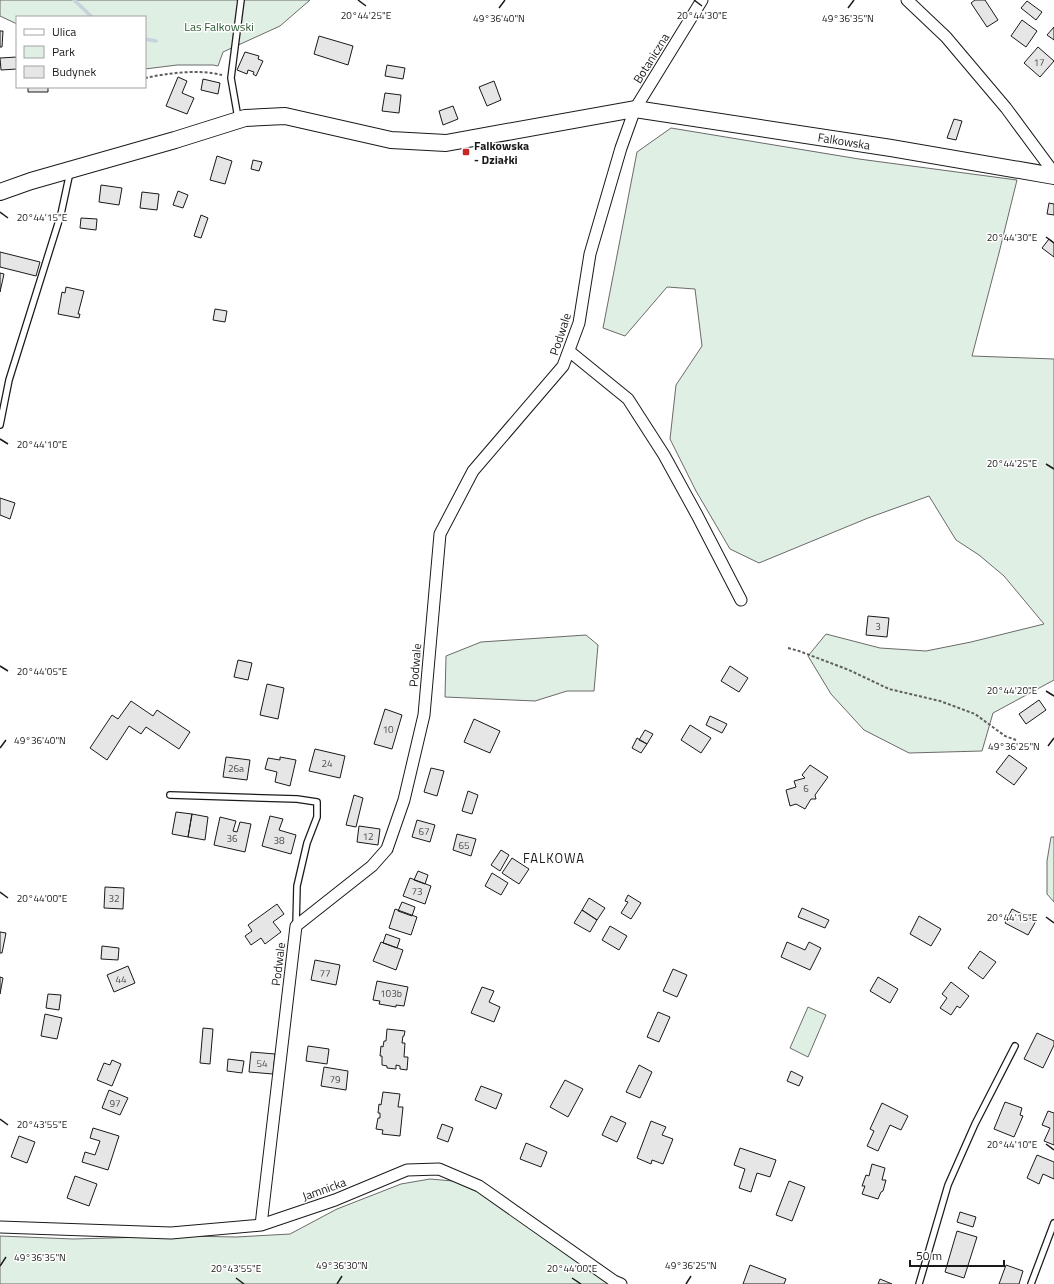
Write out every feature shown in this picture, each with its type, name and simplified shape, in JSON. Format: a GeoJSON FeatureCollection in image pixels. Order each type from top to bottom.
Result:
{"type":"FeatureCollection","features":[{"type":"Feature","properties":{"kind":"street","name":"Botaniczna"},"geometry":{"type":"LineString","coordinates":[[634,109],[702,0]]}},
{"type":"Feature","properties":{"kind":"street"},"geometry":{"type":"LineString","coordinates":[[907,0],[951,43],[1006,108],[1054,174]]}},
{"type":"Feature","properties":{"kind":"street","name":"Falkowska"},"geometry":{"type":"LineString","coordinates":[[0,192],[31,181],[175,140],[245,118],[285,116],[391,140],[446,143],[634,109],[1054,174]]}},
{"type":"Feature","properties":{"kind":"street","name":"Podwale"},"geometry":{"type":"LineString","coordinates":[[261,1225],[296,926],[372,866],[387,849],[404,800],[424,715],[440,534],[473,471],[563,366],[579,323],[590,254],[634,109]]}},
{"type":"Feature","properties":{"kind":"street"},"geometry":{"type":"LineString","coordinates":[[569,351],[625,396],[675,475],[741,600]]}},
{"type":"Feature","properties":{"kind":"street","name":"Jamnicka"},"geometry":{"type":"LineString","coordinates":[[0,1227],[171,1233],[261,1225],[335,1200],[407,1170],[439,1169],[479,1186],[614,1281],[621,1284]]}},
{"type":"Feature","properties":{"kind":"lane"},"geometry":{"type":"LineString","coordinates":[[239,120],[231,78],[241,0]]}},
{"type":"Feature","properties":{"kind":"lane"},"geometry":{"type":"LineString","coordinates":[[0,425],[9,380],[61,214],[71,170]]}},
{"type":"Feature","properties":{"kind":"lane"},"geometry":{"type":"LineString","coordinates":[[170,795],[297,799],[317,802],[316,817],[307,843],[297,886],[296,926]]}},
{"type":"Feature","properties":{"kind":"lane"},"geometry":{"type":"LineString","coordinates":[[919,1284],[948,1185],[975,1124],[1015,1046]]}},
{"type":"Feature","properties":{"kind":"lane"},"geometry":{"type":"LineString","coordinates":[[1031,1284],[1054,1223]]}},
{"type":"Feature","properties":{"kind":"path"},"geometry":{"type":"LineString","coordinates":[[146,78],[163,74],[196,72],[215,73],[231,78]]}},
{"type":"Feature","properties":{"kind":"path"},"geometry":{"type":"LineString","coordinates":[[788,648],[849,670],[889,688],[940,701],[975,714],[1005,736],[1016,740]]}},
{"type":"Feature","properties":{"kind":"green space","name":"Las Falkowski"},"geometry":{"type":"Polygon","coordinates":[[[0,0],[310,0],[280,26],[223,52],[218,66],[177,65],[146,69],[146,16],[16,16],[16,24],[0,16],[0,0]]]}},
{"type":"Feature","properties":{"kind":"green space"},"geometry":{"type":"Polygon","coordinates":[[[671,128],[859,159],[1017,180],[972,356],[1054,359],[1054,680],[993,713],[982,751],[909,753],[864,730],[831,694],[808,656],[826,634],[880,648],[926,651],[971,642],[1044,624],[1004,576],[979,555],[956,540],[929,496],[868,518],[759,563],[730,549],[696,491],[670,439],[676,385],[702,346],[695,289],[667,287],[625,336],[603,328],[637,152],[671,128]]]}},
{"type":"Feature","properties":{"kind":"green space"},"geometry":{"type":"Polygon","coordinates":[[[586,635],[598,645],[594,691],[567,691],[535,701],[445,697],[446,656],[481,642],[586,635]]]}},
{"type":"Feature","properties":{"kind":"green space"},"geometry":{"type":"Polygon","coordinates":[[[1051,837],[1054,837],[1054,902],[1047,894],[1047,861],[1051,837]]]}},
{"type":"Feature","properties":{"kind":"green space"},"geometry":{"type":"Polygon","coordinates":[[[808,1007],[826,1015],[808,1057],[790,1048],[808,1007]]]}},
{"type":"Feature","properties":{"kind":"green space"},"geometry":{"type":"Polygon","coordinates":[[[430,1179],[453,1181],[487,1196],[614,1284],[0,1284],[0,1236],[73,1239],[183,1236],[236,1237],[290,1234],[337,1209],[401,1184],[430,1179]]]}},
{"type":"Feature","properties":{"kind":"building"},"geometry":{"type":"Polygon","coordinates":[[[975,0],[985,0],[998,20],[987,27],[971,3],[975,0]]]}},
{"type":"Feature","properties":{"kind":"building"},"geometry":{"type":"Polygon","coordinates":[[[1027,1],[1042,12],[1036,20],[1021,8],[1027,1]]]}},
{"type":"Feature","properties":{"kind":"building"},"geometry":{"type":"Polygon","coordinates":[[[1022,20],[1037,31],[1026,47],[1011,36],[1022,20]]]}},
{"type":"Feature","properties":{"kind":"building"},"geometry":{"type":"Polygon","coordinates":[[[1054,27],[1054,40],[1047,35],[1054,27]]]}},
{"type":"Feature","properties":{"kind":"building"},"geometry":{"type":"Polygon","coordinates":[[[0,31],[3,31],[2,47],[0,47],[0,31]]]}},
{"type":"Feature","properties":{"kind":"building"},"geometry":{"type":"Polygon","coordinates":[[[319,36],[353,46],[348,65],[314,54],[319,36]]]}},
{"type":"Feature","properties":{"kind":"building"},"geometry":{"type":"Polygon","coordinates":[[[1038,47],[1054,61],[1040,77],[1024,63],[1038,47]]]}},
{"type":"Feature","properties":{"kind":"building"},"geometry":{"type":"Polygon","coordinates":[[[245,52],[259,56],[258,59],[263,61],[256,76],[253,74],[254,72],[248,70],[247,74],[237,70],[245,52]]]}},
{"type":"Feature","properties":{"kind":"building"},"geometry":{"type":"Polygon","coordinates":[[[16,57],[16,69],[1,70],[0,58],[16,57]]]}},
{"type":"Feature","properties":{"kind":"building"},"geometry":{"type":"Polygon","coordinates":[[[387,65],[405,68],[403,79],[385,76],[387,65]]]}},
{"type":"Feature","properties":{"kind":"building"},"geometry":{"type":"Polygon","coordinates":[[[178,77],[187,81],[182,93],[194,98],[187,114],[166,106],[178,77]]]}},
{"type":"Feature","properties":{"kind":"building"},"geometry":{"type":"Polygon","coordinates":[[[203,79],[220,83],[218,94],[201,90],[203,79]]]}},
{"type":"Feature","properties":{"kind":"building"},"geometry":{"type":"Polygon","coordinates":[[[494,81],[501,100],[487,106],[479,87],[494,81]]]}},
{"type":"Feature","properties":{"kind":"building"},"geometry":{"type":"Polygon","coordinates":[[[28,88],[48,88],[48,92],[28,92],[28,88]]]}},
{"type":"Feature","properties":{"kind":"building"},"geometry":{"type":"Polygon","coordinates":[[[385,93],[401,95],[399,113],[382,111],[385,93]]]}},
{"type":"Feature","properties":{"kind":"building"},"geometry":{"type":"Polygon","coordinates":[[[453,106],[458,119],[443,125],[439,111],[453,106]]]}},
{"type":"Feature","properties":{"kind":"building"},"geometry":{"type":"Polygon","coordinates":[[[954,119],[962,121],[956,140],[947,138],[954,119]]]}},
{"type":"Feature","properties":{"kind":"building"},"geometry":{"type":"Polygon","coordinates":[[[217,156],[232,161],[225,184],[210,180],[217,156]]]}},
{"type":"Feature","properties":{"kind":"building"},"geometry":{"type":"Polygon","coordinates":[[[253,160],[262,162],[259,171],[251,169],[253,160]]]}},
{"type":"Feature","properties":{"kind":"building"},"geometry":{"type":"Polygon","coordinates":[[[101,185],[122,188],[119,205],[99,202],[101,185]]]}},
{"type":"Feature","properties":{"kind":"building"},"geometry":{"type":"Polygon","coordinates":[[[178,191],[188,195],[183,208],[173,205],[178,191]]]}},
{"type":"Feature","properties":{"kind":"building"},"geometry":{"type":"Polygon","coordinates":[[[142,192],[159,194],[157,210],[140,208],[142,192]]]}},
{"type":"Feature","properties":{"kind":"building"},"geometry":{"type":"Polygon","coordinates":[[[1049,203],[1054,204],[1054,215],[1047,214],[1049,203]]]}},
{"type":"Feature","properties":{"kind":"building"},"geometry":{"type":"Polygon","coordinates":[[[201,215],[208,218],[201,238],[194,236],[201,215]]]}},
{"type":"Feature","properties":{"kind":"building"},"geometry":{"type":"Polygon","coordinates":[[[81,218],[97,219],[96,230],[80,228],[81,218]]]}},
{"type":"Feature","properties":{"kind":"building"},"geometry":{"type":"Polygon","coordinates":[[[1049,239],[1054,243],[1054,257],[1042,248],[1049,239]]]}},
{"type":"Feature","properties":{"kind":"building"},"geometry":{"type":"Polygon","coordinates":[[[0,252],[40,262],[36,276],[0,267],[0,252]]]}},
{"type":"Feature","properties":{"kind":"building"},"geometry":{"type":"Polygon","coordinates":[[[0,273],[4,274],[0,292],[0,273]]]}},
{"type":"Feature","properties":{"kind":"building"},"geometry":{"type":"Polygon","coordinates":[[[66,287],[84,291],[78,314],[80,314],[79,318],[58,314],[62,292],[65,293],[66,287]]]}},
{"type":"Feature","properties":{"kind":"building"},"geometry":{"type":"Polygon","coordinates":[[[215,309],[227,311],[225,322],[213,320],[215,309]]]}},
{"type":"Feature","properties":{"kind":"building"},"geometry":{"type":"Polygon","coordinates":[[[0,498],[15,503],[10,519],[0,515],[0,498]]]}},
{"type":"Feature","properties":{"kind":"building"},"geometry":{"type":"Polygon","coordinates":[[[868,616],[889,618],[887,637],[866,635],[868,616]]]}},
{"type":"Feature","properties":{"kind":"building"},"geometry":{"type":"Polygon","coordinates":[[[238,660],[252,663],[248,680],[234,677],[238,660]]]}},
{"type":"Feature","properties":{"kind":"building"},"geometry":{"type":"Polygon","coordinates":[[[730,666],[748,678],[739,692],[721,681],[730,666]]]}},
{"type":"Feature","properties":{"kind":"building"},"geometry":{"type":"Polygon","coordinates":[[[267,684],[284,688],[278,719],[260,715],[267,684]]]}},
{"type":"Feature","properties":{"kind":"building"},"geometry":{"type":"Polygon","coordinates":[[[1039,700],[1046,710],[1026,724],[1019,714],[1039,700]]]}},
{"type":"Feature","properties":{"kind":"building"},"geometry":{"type":"Polygon","coordinates":[[[131,701],[153,716],[157,710],[190,732],[179,749],[146,727],[141,734],[129,726],[107,760],[90,748],[112,715],[118,719],[131,701]]]}},
{"type":"Feature","properties":{"kind":"building"},"geometry":{"type":"Polygon","coordinates":[[[385,709],[402,715],[392,749],[374,744],[385,709]]]}},
{"type":"Feature","properties":{"kind":"building"},"geometry":{"type":"Polygon","coordinates":[[[710,716],[727,724],[722,733],[706,725],[710,716]]]}},
{"type":"Feature","properties":{"kind":"building"},"geometry":{"type":"Polygon","coordinates":[[[474,719],[500,731],[490,753],[464,742],[474,719]]]}},
{"type":"Feature","properties":{"kind":"building"},"geometry":{"type":"Polygon","coordinates":[[[690,725],[711,738],[701,753],[681,740],[690,725]]]}},
{"type":"Feature","properties":{"kind":"building"},"geometry":{"type":"Polygon","coordinates":[[[645,730],[653,734],[647,744],[639,740],[645,730]]]}},
{"type":"Feature","properties":{"kind":"building"},"geometry":{"type":"Polygon","coordinates":[[[637,738],[647,744],[641,753],[632,748],[637,738]]]}},
{"type":"Feature","properties":{"kind":"building"},"geometry":{"type":"Polygon","coordinates":[[[315,749],[345,756],[340,778],[309,771],[315,749]]]}},
{"type":"Feature","properties":{"kind":"building"},"geometry":{"type":"Polygon","coordinates":[[[1009,755],[1027,768],[1014,785],[996,772],[1009,755]]]}},
{"type":"Feature","properties":{"kind":"building"},"geometry":{"type":"Polygon","coordinates":[[[226,757],[250,760],[247,780],[223,777],[226,757]]]}},
{"type":"Feature","properties":{"kind":"building"},"geometry":{"type":"Polygon","coordinates":[[[280,757],[296,760],[290,786],[275,782],[277,772],[265,769],[268,758],[280,760],[280,757]]]}},
{"type":"Feature","properties":{"kind":"building"},"geometry":{"type":"Polygon","coordinates":[[[810,765],[828,777],[815,795],[816,799],[811,799],[805,809],[796,804],[790,806],[786,790],[796,787],[794,781],[805,778],[802,775],[810,765]]]}},
{"type":"Feature","properties":{"kind":"building"},"geometry":{"type":"Polygon","coordinates":[[[431,768],[444,771],[437,796],[424,792],[431,768]]]}},
{"type":"Feature","properties":{"kind":"building"},"geometry":{"type":"Polygon","coordinates":[[[468,791],[478,795],[472,814],[462,811],[468,791]]]}},
{"type":"Feature","properties":{"kind":"building"},"geometry":{"type":"Polygon","coordinates":[[[354,795],[363,798],[356,827],[346,825],[354,795]]]}},
{"type":"Feature","properties":{"kind":"building"},"geometry":{"type":"Polygon","coordinates":[[[176,812],[192,814],[188,837],[172,834],[176,812]]]}},
{"type":"Feature","properties":{"kind":"building"},"geometry":{"type":"Polygon","coordinates":[[[192,814],[208,817],[205,840],[188,837],[192,814]]]}},
{"type":"Feature","properties":{"kind":"building"},"geometry":{"type":"Polygon","coordinates":[[[270,816],[283,819],[279,830],[296,835],[291,854],[262,846],[270,816]]]}},
{"type":"Feature","properties":{"kind":"building"},"geometry":{"type":"Polygon","coordinates":[[[220,817],[236,821],[233,831],[237,832],[240,822],[251,824],[245,852],[214,845],[220,817]]]}},
{"type":"Feature","properties":{"kind":"building"},"geometry":{"type":"Polygon","coordinates":[[[417,820],[435,825],[430,842],[412,837],[417,820]]]}},
{"type":"Feature","properties":{"kind":"building"},"geometry":{"type":"Polygon","coordinates":[[[359,826],[380,829],[378,845],[357,842],[359,826]]]}},
{"type":"Feature","properties":{"kind":"building"},"geometry":{"type":"Polygon","coordinates":[[[457,834],[476,839],[471,856],[453,850],[457,834]]]}},
{"type":"Feature","properties":{"kind":"building"},"geometry":{"type":"Polygon","coordinates":[[[501,850],[509,855],[500,871],[491,865],[501,850]]]}},
{"type":"Feature","properties":{"kind":"building"},"geometry":{"type":"Polygon","coordinates":[[[512,858],[529,869],[519,884],[502,873],[512,858]]]}},
{"type":"Feature","properties":{"kind":"building"},"geometry":{"type":"Polygon","coordinates":[[[418,871],[428,875],[425,884],[414,880],[418,871]]]}},
{"type":"Feature","properties":{"kind":"building"},"geometry":{"type":"Polygon","coordinates":[[[492,873],[508,883],[501,895],[485,886],[492,873]]]}},
{"type":"Feature","properties":{"kind":"building"},"geometry":{"type":"Polygon","coordinates":[[[410,878],[431,886],[425,904],[403,896],[410,878]]]}},
{"type":"Feature","properties":{"kind":"building"},"geometry":{"type":"Polygon","coordinates":[[[105,887],[124,888],[123,909],[104,908],[105,887]]]}},
{"type":"Feature","properties":{"kind":"building"},"geometry":{"type":"Polygon","coordinates":[[[628,895],[641,903],[631,919],[621,913],[628,902],[625,901],[628,895]]]}},
{"type":"Feature","properties":{"kind":"building"},"geometry":{"type":"Polygon","coordinates":[[[589,898],[605,908],[597,920],[582,910],[589,898]]]}},
{"type":"Feature","properties":{"kind":"building"},"geometry":{"type":"Polygon","coordinates":[[[402,902],[415,907],[412,916],[398,911],[402,902]]]}},
{"type":"Feature","properties":{"kind":"building"},"geometry":{"type":"Polygon","coordinates":[[[277,904],[284,914],[273,922],[281,932],[265,944],[261,938],[251,945],[245,936],[252,931],[248,925],[277,904]]]}},
{"type":"Feature","properties":{"kind":"building"},"geometry":{"type":"Polygon","coordinates":[[[802,908],[829,920],[825,928],[798,917],[802,908]]]}},
{"type":"Feature","properties":{"kind":"building"},"geometry":{"type":"Polygon","coordinates":[[[395,909],[417,917],[411,935],[389,928],[395,909]]]}},
{"type":"Feature","properties":{"kind":"building"},"geometry":{"type":"Polygon","coordinates":[[[1012,909],[1036,921],[1028,935],[1005,923],[1012,909]]]}},
{"type":"Feature","properties":{"kind":"building"},"geometry":{"type":"Polygon","coordinates":[[[582,910],[597,920],[590,932],[574,923],[582,910]]]}},
{"type":"Feature","properties":{"kind":"building"},"geometry":{"type":"Polygon","coordinates":[[[919,916],[941,929],[931,946],[910,934],[919,916]]]}},
{"type":"Feature","properties":{"kind":"building"},"geometry":{"type":"Polygon","coordinates":[[[610,926],[627,936],[619,950],[602,940],[610,926]]]}},
{"type":"Feature","properties":{"kind":"building"},"geometry":{"type":"Polygon","coordinates":[[[0,932],[6,933],[2,953],[0,953],[0,932]]]}},
{"type":"Feature","properties":{"kind":"building"},"geometry":{"type":"Polygon","coordinates":[[[386,934],[400,939],[397,948],[383,943],[386,934]]]}},
{"type":"Feature","properties":{"kind":"building"},"geometry":{"type":"Polygon","coordinates":[[[381,942],[403,950],[396,970],[373,961],[381,942]]]}},
{"type":"Feature","properties":{"kind":"building"},"geometry":{"type":"Polygon","coordinates":[[[787,942],[805,950],[809,942],[821,948],[810,970],[781,957],[787,942]]]}},
{"type":"Feature","properties":{"kind":"building"},"geometry":{"type":"Polygon","coordinates":[[[102,946],[119,948],[118,960],[101,959],[102,946]]]}},
{"type":"Feature","properties":{"kind":"building"},"geometry":{"type":"Polygon","coordinates":[[[980,951],[996,962],[983,979],[968,968],[980,951]]]}},
{"type":"Feature","properties":{"kind":"building"},"geometry":{"type":"Polygon","coordinates":[[[315,960],[340,965],[336,985],[311,980],[315,960]]]}},
{"type":"Feature","properties":{"kind":"building"},"geometry":{"type":"Polygon","coordinates":[[[128,966],[135,983],[114,992],[107,975],[128,966]]]}},
{"type":"Feature","properties":{"kind":"building"},"geometry":{"type":"Polygon","coordinates":[[[673,969],[687,975],[677,997],[663,991],[673,969]]]}},
{"type":"Feature","properties":{"kind":"building"},"geometry":{"type":"Polygon","coordinates":[[[0,977],[3,978],[0,994],[0,977]]]}},
{"type":"Feature","properties":{"kind":"building"},"geometry":{"type":"Polygon","coordinates":[[[878,977],[898,989],[890,1003],[870,991],[878,977]]]}},
{"type":"Feature","properties":{"kind":"building"},"geometry":{"type":"Polygon","coordinates":[[[377,981],[408,987],[404,1006],[396,1005],[396,1007],[379,1004],[380,1001],[373,1000],[377,981]]]}},
{"type":"Feature","properties":{"kind":"building"},"geometry":{"type":"Polygon","coordinates":[[[951,982],[969,996],[960,1008],[957,1006],[951,1015],[940,1008],[947,998],[942,994],[951,982]]]}},
{"type":"Feature","properties":{"kind":"building"},"geometry":{"type":"Polygon","coordinates":[[[482,987],[494,991],[489,1002],[500,1007],[494,1022],[471,1013],[482,987]]]}},
{"type":"Feature","properties":{"kind":"building"},"geometry":{"type":"Polygon","coordinates":[[[48,994],[61,995],[59,1010],[46,1008],[48,994]]]}},
{"type":"Feature","properties":{"kind":"building"},"geometry":{"type":"Polygon","coordinates":[[[658,1012],[670,1017],[659,1042],[647,1037],[658,1012]]]}},
{"type":"Feature","properties":{"kind":"building"},"geometry":{"type":"Polygon","coordinates":[[[45,1014],[62,1018],[57,1039],[41,1036],[45,1014]]]}},
{"type":"Feature","properties":{"kind":"building"},"geometry":{"type":"Polygon","coordinates":[[[203,1028],[213,1029],[210,1064],[200,1063],[203,1028]]]}},
{"type":"Feature","properties":{"kind":"building"},"geometry":{"type":"Polygon","coordinates":[[[387,1029],[405,1031],[402,1043],[405,1043],[404,1057],[408,1057],[407,1070],[400,1069],[400,1066],[396,1065],[396,1069],[387,1068],[387,1066],[382,1065],[382,1056],[380,1056],[381,1046],[383,1047],[384,1041],[386,1041],[387,1029]]]}},
{"type":"Feature","properties":{"kind":"building"},"geometry":{"type":"Polygon","coordinates":[[[1037,1033],[1054,1041],[1054,1045],[1043,1068],[1024,1059],[1037,1033]]]}},
{"type":"Feature","properties":{"kind":"building"},"geometry":{"type":"Polygon","coordinates":[[[308,1046],[329,1049],[327,1064],[306,1061],[308,1046]]]}},
{"type":"Feature","properties":{"kind":"building"},"geometry":{"type":"Polygon","coordinates":[[[251,1052],[275,1054],[273,1074],[249,1072],[251,1052]]]}},
{"type":"Feature","properties":{"kind":"building"},"geometry":{"type":"Polygon","coordinates":[[[228,1059],[244,1061],[242,1073],[227,1071],[228,1059]]]}},
{"type":"Feature","properties":{"kind":"building"},"geometry":{"type":"Polygon","coordinates":[[[112,1060],[121,1064],[112,1086],[97,1080],[104,1063],[110,1065],[112,1060]]]}},
{"type":"Feature","properties":{"kind":"building"},"geometry":{"type":"Polygon","coordinates":[[[639,1065],[652,1072],[640,1098],[626,1092],[639,1065]]]}},
{"type":"Feature","properties":{"kind":"building"},"geometry":{"type":"Polygon","coordinates":[[[324,1067],[348,1071],[346,1090],[321,1086],[324,1067]]]}},
{"type":"Feature","properties":{"kind":"building"},"geometry":{"type":"Polygon","coordinates":[[[791,1071],[803,1077],[799,1086],[787,1081],[791,1071]]]}},
{"type":"Feature","properties":{"kind":"building"},"geometry":{"type":"Polygon","coordinates":[[[565,1080],[583,1089],[568,1117],[550,1107],[565,1080]]]}},
{"type":"Feature","properties":{"kind":"building"},"geometry":{"type":"Polygon","coordinates":[[[481,1086],[502,1094],[496,1109],[475,1100],[481,1086]]]}},
{"type":"Feature","properties":{"kind":"building"},"geometry":{"type":"Polygon","coordinates":[[[109,1090],[128,1098],[120,1115],[102,1108],[109,1090]]]}},
{"type":"Feature","properties":{"kind":"building"},"geometry":{"type":"Polygon","coordinates":[[[383,1092],[400,1094],[398,1107],[403,1107],[400,1136],[382,1134],[383,1130],[376,1129],[378,1118],[380,1118],[380,1113],[378,1113],[379,1104],[381,1105],[383,1092]]]}},
{"type":"Feature","properties":{"kind":"building"},"geometry":{"type":"Polygon","coordinates":[[[1005,1102],[1022,1108],[1020,1115],[1023,1116],[1014,1137],[994,1129],[1005,1102]]]}},
{"type":"Feature","properties":{"kind":"building"},"geometry":{"type":"Polygon","coordinates":[[[882,1103],[908,1116],[901,1130],[890,1125],[878,1151],[867,1146],[874,1131],[870,1129],[882,1103]]]}},
{"type":"Feature","properties":{"kind":"building"},"geometry":{"type":"Polygon","coordinates":[[[1048,1111],[1054,1113],[1054,1145],[1044,1141],[1050,1128],[1042,1125],[1048,1111]]]}},
{"type":"Feature","properties":{"kind":"building"},"geometry":{"type":"Polygon","coordinates":[[[611,1116],[626,1123],[617,1142],[602,1135],[611,1116]]]}},
{"type":"Feature","properties":{"kind":"building"},"geometry":{"type":"Polygon","coordinates":[[[651,1121],[666,1127],[662,1135],[673,1139],[663,1164],[652,1160],[651,1164],[637,1158],[651,1121]]]}},
{"type":"Feature","properties":{"kind":"building"},"geometry":{"type":"Polygon","coordinates":[[[442,1124],[453,1128],[448,1142],[437,1138],[442,1124]]]}},
{"type":"Feature","properties":{"kind":"building"},"geometry":{"type":"Polygon","coordinates":[[[93,1128],[119,1136],[108,1170],[82,1162],[85,1152],[95,1155],[100,1141],[90,1138],[93,1128]]]}},
{"type":"Feature","properties":{"kind":"building"},"geometry":{"type":"Polygon","coordinates":[[[19,1136],[35,1142],[27,1163],[11,1157],[19,1136]]]}},
{"type":"Feature","properties":{"kind":"building"},"geometry":{"type":"Polygon","coordinates":[[[526,1143],[547,1152],[541,1167],[520,1159],[526,1143]]]}},
{"type":"Feature","properties":{"kind":"building"},"geometry":{"type":"Polygon","coordinates":[[[740,1148],[776,1160],[770,1177],[757,1173],[751,1192],[739,1188],[745,1169],[734,1165],[740,1148]]]}},
{"type":"Feature","properties":{"kind":"building"},"geometry":{"type":"Polygon","coordinates":[[[1037,1155],[1054,1162],[1054,1179],[1043,1174],[1039,1184],[1027,1178],[1037,1155]]]}},
{"type":"Feature","properties":{"kind":"building"},"geometry":{"type":"Polygon","coordinates":[[[872,1164],[885,1168],[882,1180],[886,1180],[883,1191],[878,1199],[862,1194],[865,1186],[862,1186],[866,1175],[869,1176],[872,1164]]]}},
{"type":"Feature","properties":{"kind":"building"},"geometry":{"type":"Polygon","coordinates":[[[75,1176],[97,1184],[89,1206],[67,1198],[75,1176]]]}},
{"type":"Feature","properties":{"kind":"building"},"geometry":{"type":"Polygon","coordinates":[[[789,1181],[805,1187],[792,1221],[776,1215],[789,1181]]]}},
{"type":"Feature","properties":{"kind":"building"},"geometry":{"type":"Polygon","coordinates":[[[960,1212],[976,1217],[973,1227],[957,1222],[960,1212]]]}},
{"type":"Feature","properties":{"kind":"building"},"geometry":{"type":"Polygon","coordinates":[[[957,1231],[977,1237],[964,1278],[945,1272],[957,1231]]]}},
{"type":"Feature","properties":{"kind":"building"},"geometry":{"type":"Polygon","coordinates":[[[750,1265],[786,1279],[784,1284],[743,1284],[750,1265]]]}},
{"type":"Feature","properties":{"kind":"building"},"geometry":{"type":"Polygon","coordinates":[[[1006,1265],[1023,1271],[1019,1284],[999,1284],[1006,1265]]]}},
{"type":"Feature","properties":{"kind":"building"},"geometry":{"type":"Polygon","coordinates":[[[880,1279],[892,1284],[878,1284],[880,1279]]]}},
{"type":"Feature","properties":{"kind":"waterway"},"geometry":{"type":"LineString","coordinates":[[74,0],[91,16]]}},
{"type":"Feature","properties":{"kind":"waterway"},"geometry":{"type":"LineString","coordinates":[[146,39],[156,41]]}},
{"type":"Feature","properties":{"kind":"place","name":"Falkowska - Działki"},"geometry":{"type":"Point","coordinates":[466,152]}},
{"type":"Feature","properties":{"kind":"district","name":"FALKOWA"},"geometry":{"type":"Point","coordinates":[554,858]}}]}
